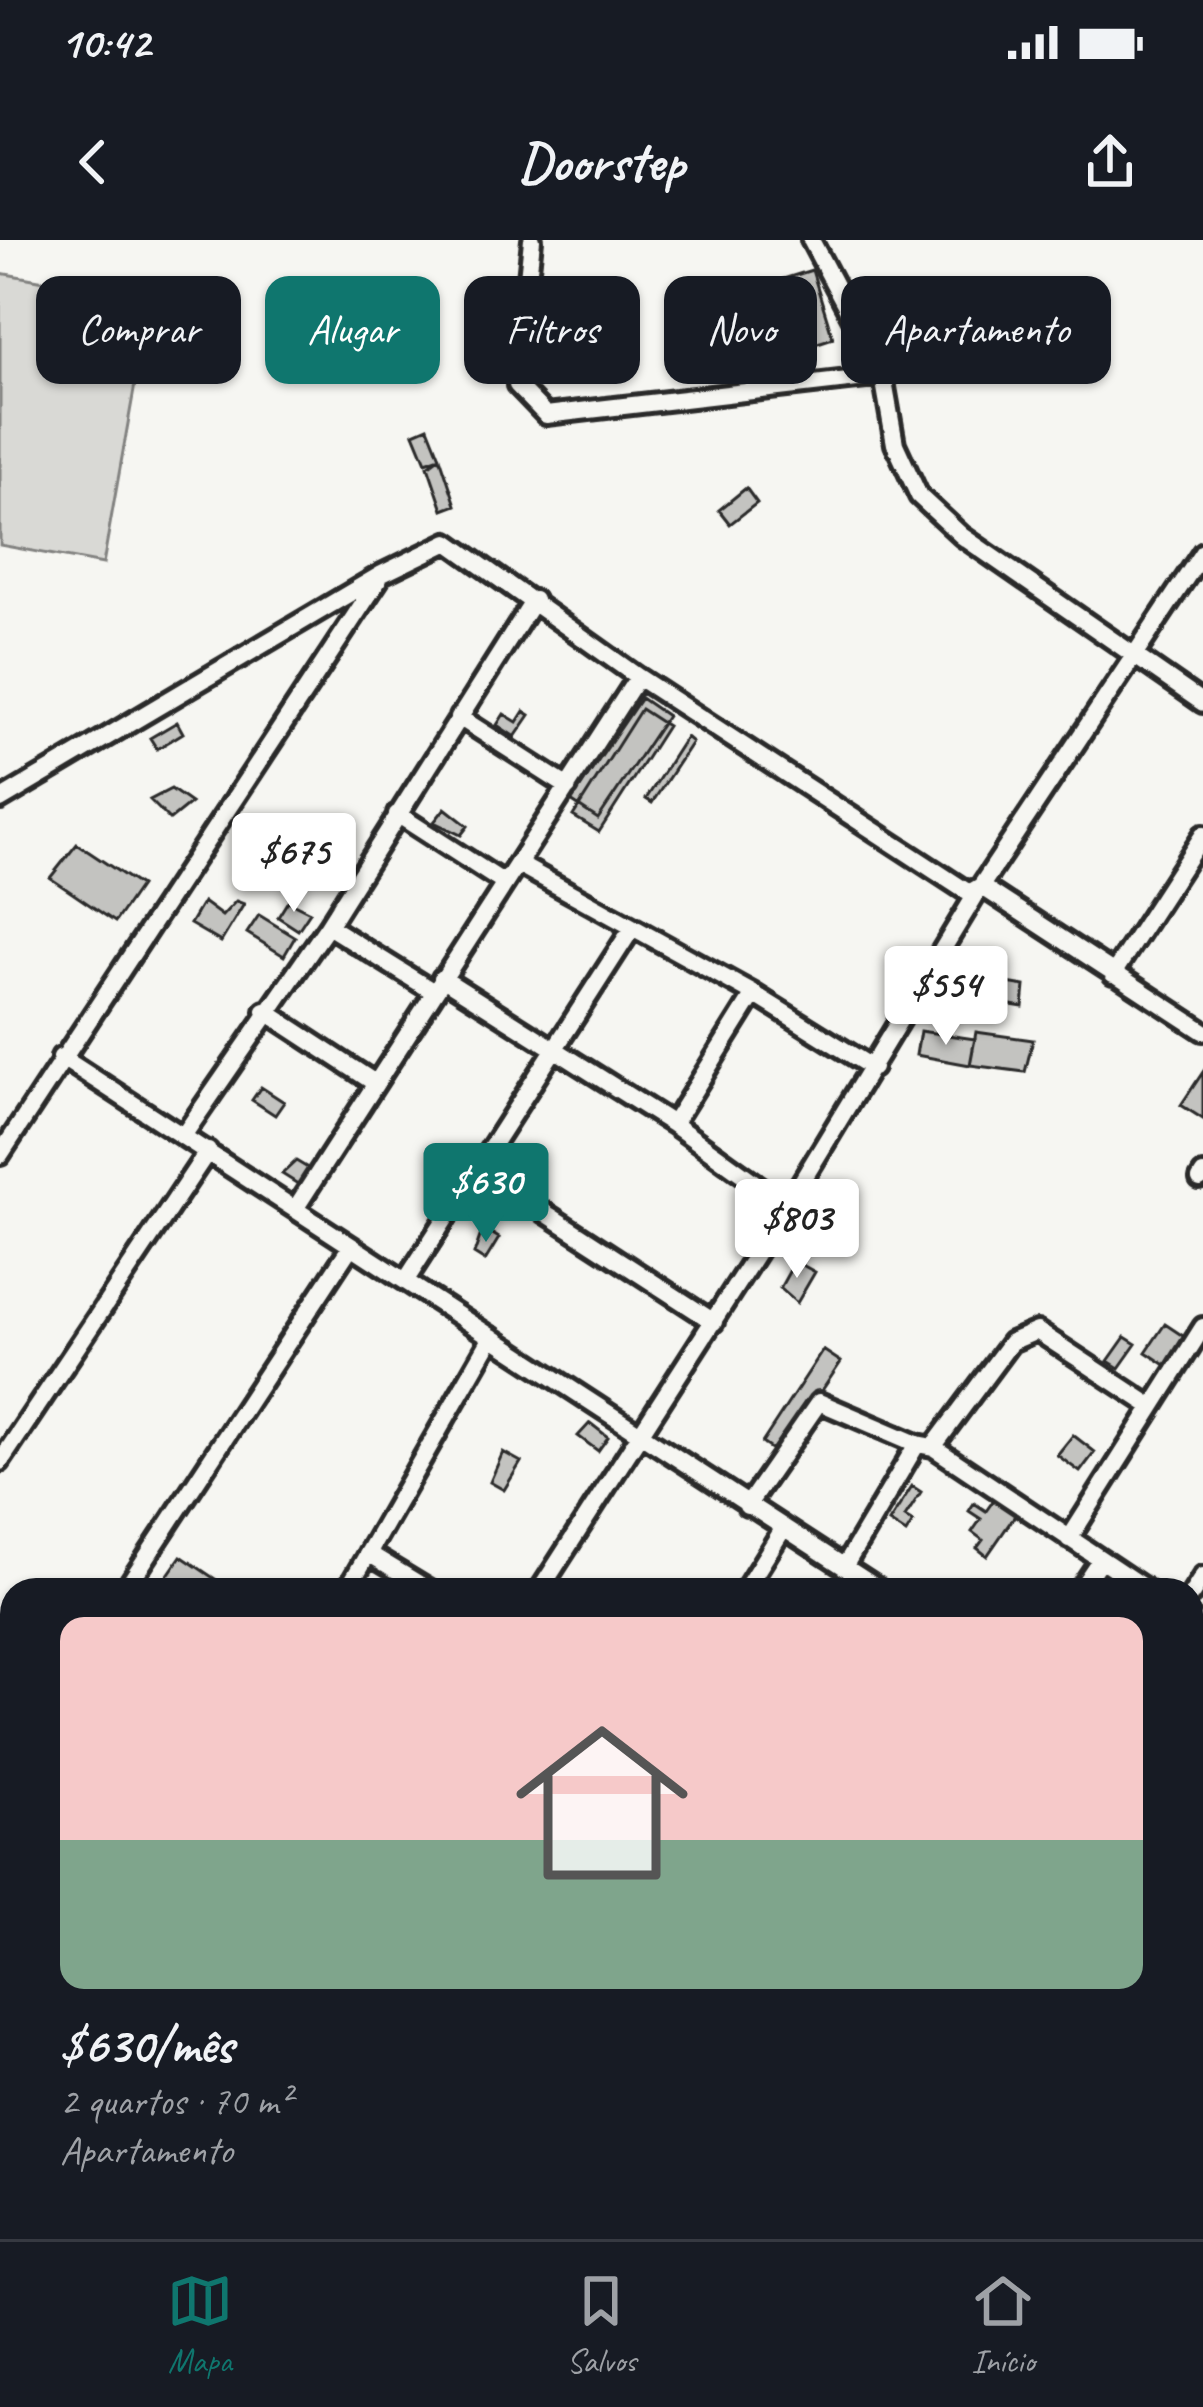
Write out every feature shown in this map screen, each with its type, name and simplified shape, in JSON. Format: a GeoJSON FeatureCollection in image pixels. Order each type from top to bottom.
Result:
{"type":"FeatureCollection","features":[{"type":"Feature","properties":{"kind":"street"},"geometry":{"type":"LineString","coordinates":[[532,240],[518,385],[546,415],[841,381]]}},
{"type":"Feature","properties":{"kind":"street"},"geometry":{"type":"LineString","coordinates":[[811,240],[841,297]]}},
{"type":"Feature","properties":{"kind":"street"},"geometry":{"type":"LineString","coordinates":[[884,384],[895,444],[919,496],[962,536],[1203,704]]}},
{"type":"Feature","properties":{"kind":"street"},"geometry":{"type":"LineString","coordinates":[[0,800],[382,574],[448,542],[638,677],[969,893],[981,886]]}},
{"type":"Feature","properties":{"kind":"street"},"geometry":{"type":"LineString","coordinates":[[548,1578],[788,1206],[981,886],[1203,552]]}},
{"type":"Feature","properties":{"kind":"street"},"geometry":{"type":"LineString","coordinates":[[0,1155],[382,574]]}},
{"type":"Feature","properties":{"kind":"street"},"geometry":{"type":"LineString","coordinates":[[183,1136],[328,926],[534,600]]}},
{"type":"Feature","properties":{"kind":"street"},"geometry":{"type":"LineString","coordinates":[[297,1206],[638,677]]}},
{"type":"Feature","properties":{"kind":"street"},"geometry":{"type":"LineString","coordinates":[[459,717],[568,787]]}},
{"type":"Feature","properties":{"kind":"street"},"geometry":{"type":"LineString","coordinates":[[397,814],[504,884]]}},
{"type":"Feature","properties":{"kind":"street"},"geometry":{"type":"LineString","coordinates":[[1113,974],[1203,835]]}},
{"type":"Feature","properties":{"kind":"street"},"geometry":{"type":"LineString","coordinates":[[518,864],[754,994],[873,1069]]}},
{"type":"Feature","properties":{"kind":"street"},"geometry":{"type":"LineString","coordinates":[[981,886],[1203,1031]]}},
{"type":"Feature","properties":{"kind":"street"},"geometry":{"type":"LineString","coordinates":[[328,926],[673,1124],[788,1206]]}},
{"type":"Feature","properties":{"kind":"street"},"geometry":{"type":"LineString","coordinates":[[406,1280],[631,930]]}},
{"type":"Feature","properties":{"kind":"street"},"geometry":{"type":"LineString","coordinates":[[673,1124],[754,994]]}},
{"type":"Feature","properties":{"kind":"street"},"geometry":{"type":"LineString","coordinates":[[266,1011],[376,1083]]}},
{"type":"Feature","properties":{"kind":"street"},"geometry":{"type":"LineString","coordinates":[[61,1057],[297,1206],[861,1578]]}},
{"type":"Feature","properties":{"kind":"street"},"geometry":{"type":"LineString","coordinates":[[0,1462],[208,1151]]}},
{"type":"Feature","properties":{"kind":"street"},"geometry":{"type":"LineString","coordinates":[[544,1212],[714,1322]]}},
{"type":"Feature","properties":{"kind":"street"},"geometry":{"type":"LineString","coordinates":[[133,1578],[352,1246]]}},
{"type":"Feature","properties":{"kind":"street"},"geometry":{"type":"LineString","coordinates":[[844,1567],[925,1446],[1011,1342],[1024,1333],[1037,1331],[1151,1406]]}},
{"type":"Feature","properties":{"kind":"street"},"geometry":{"type":"LineString","coordinates":[[1069,1539],[1201,1333]]}},
{"type":"Feature","properties":{"kind":"street"},"geometry":{"type":"LineString","coordinates":[[354,1578],[492,1337]]}},
{"type":"Feature","properties":{"kind":"street"},"geometry":{"type":"LineString","coordinates":[[747,1506],[819,1402],[925,1446],[1128,1578]]}},
{"type":"Feature","properties":{"kind":"street"},"geometry":{"type":"LineString","coordinates":[[752,1578],[783,1529]]}},
{"type":"Feature","properties":{"kind":"street"},"geometry":{"type":"LineString","coordinates":[[368,1552],[410,1578]]}},
{"type":"Feature","properties":{"kind":"street"},"geometry":{"type":"LineString","coordinates":[[1088,1578],[1100,1560]]}},
{"type":"Feature","properties":{"kind":"shaded area"},"geometry":{"type":"Polygon","coordinates":[[[0,273],[36,279],[36,384],[135,384],[103,564],[0,545],[0,273]]]}},
{"type":"Feature","properties":{"kind":"building"},"geometry":{"type":"Polygon","coordinates":[[[817,286],[833,338],[817,343],[817,286]]]}},
{"type":"Feature","properties":{"kind":"building"},"geometry":{"type":"Polygon","coordinates":[[[428,427],[440,457],[426,462],[414,433],[428,427]]]}},
{"type":"Feature","properties":{"kind":"building"},"geometry":{"type":"Polygon","coordinates":[[[440,457],[456,505],[443,510],[428,466],[440,457]]]}},
{"type":"Feature","properties":{"kind":"building"},"geometry":{"type":"Polygon","coordinates":[[[746,488],[757,503],[730,524],[719,510],[746,488]]]}},
{"type":"Feature","properties":{"kind":"building"},"geometry":{"type":"Polygon","coordinates":[[[641,698],[667,716],[598,819],[571,801],[641,698]]]}},
{"type":"Feature","properties":{"kind":"building"},"geometry":{"type":"Polygon","coordinates":[[[641,709],[667,726],[599,832],[573,816],[641,709]]]}},
{"type":"Feature","properties":{"kind":"building"},"geometry":{"type":"Polygon","coordinates":[[[524,711],[530,715],[515,737],[497,725],[504,714],[517,722],[524,711]]]}},
{"type":"Feature","properties":{"kind":"building"},"geometry":{"type":"Polygon","coordinates":[[[177,722],[183,733],[157,749],[150,738],[177,722]]]}},
{"type":"Feature","properties":{"kind":"building"},"geometry":{"type":"Polygon","coordinates":[[[686,737],[692,742],[652,803],[646,799],[686,737]]]}},
{"type":"Feature","properties":{"kind":"building"},"geometry":{"type":"Polygon","coordinates":[[[171,789],[191,803],[170,820],[150,800],[171,789]]]}},
{"type":"Feature","properties":{"kind":"building"},"geometry":{"type":"Polygon","coordinates":[[[445,808],[468,826],[461,835],[434,822],[445,808]]]}},
{"type":"Feature","properties":{"kind":"building"},"geometry":{"type":"Polygon","coordinates":[[[77,844],[140,886],[115,922],[50,878],[77,844]]]}},
{"type":"Feature","properties":{"kind":"building"},"geometry":{"type":"Polygon","coordinates":[[[236,901],[244,904],[221,942],[190,924],[203,902],[222,916],[236,901]]]}},
{"type":"Feature","properties":{"kind":"building"},"geometry":{"type":"Polygon","coordinates":[[[288,901],[310,912],[298,930],[278,917],[288,901]]]}},
{"type":"Feature","properties":{"kind":"building"},"geometry":{"type":"Polygon","coordinates":[[[259,915],[295,937],[284,956],[247,933],[259,915]]]}},
{"type":"Feature","properties":{"kind":"building"},"geometry":{"type":"Polygon","coordinates":[[[971,977],[1025,986],[1023,1007],[968,998],[971,977]]]}},
{"type":"Feature","properties":{"kind":"building"},"geometry":{"type":"Polygon","coordinates":[[[920,1031],[975,1039],[970,1065],[916,1055],[920,1031]]]}},
{"type":"Feature","properties":{"kind":"building"},"geometry":{"type":"Polygon","coordinates":[[[976,1032],[1033,1040],[1025,1072],[970,1065],[976,1032]]]}},
{"type":"Feature","properties":{"kind":"building"},"geometry":{"type":"Polygon","coordinates":[[[1203,1072],[1203,1119],[1181,1105],[1203,1072]]]}},
{"type":"Feature","properties":{"kind":"building"},"geometry":{"type":"Polygon","coordinates":[[[261,1087],[284,1102],[275,1115],[252,1100],[261,1087]]]}},
{"type":"Feature","properties":{"kind":"building"},"geometry":{"type":"Polygon","coordinates":[[[296,1161],[311,1170],[301,1186],[282,1174],[296,1161]]]}},
{"type":"Feature","properties":{"kind":"building"},"geometry":{"type":"Polygon","coordinates":[[[483,1228],[499,1238],[485,1261],[474,1254],[483,1228]]]}},
{"type":"Feature","properties":{"kind":"building"},"geometry":{"type":"Polygon","coordinates":[[[795,1261],[815,1272],[797,1303],[780,1288],[795,1261]]]}},
{"type":"Feature","properties":{"kind":"building"},"geometry":{"type":"Polygon","coordinates":[[[1165,1324],[1189,1340],[1170,1368],[1146,1352],[1165,1324]]]}},
{"type":"Feature","properties":{"kind":"building"},"geometry":{"type":"Polygon","coordinates":[[[1125,1337],[1136,1344],[1119,1368],[1108,1361],[1125,1337]]]}},
{"type":"Feature","properties":{"kind":"building"},"geometry":{"type":"Polygon","coordinates":[[[823,1350],[841,1362],[779,1455],[762,1443],[823,1350]]]}},
{"type":"Feature","properties":{"kind":"building"},"geometry":{"type":"Polygon","coordinates":[[[590,1423],[608,1437],[598,1451],[578,1436],[590,1423]]]}},
{"type":"Feature","properties":{"kind":"building"},"geometry":{"type":"Polygon","coordinates":[[[1073,1435],[1095,1452],[1080,1472],[1057,1455],[1073,1435]]]}},
{"type":"Feature","properties":{"kind":"building"},"geometry":{"type":"Polygon","coordinates":[[[503,1452],[521,1462],[504,1490],[490,1482],[503,1452]]]}},
{"type":"Feature","properties":{"kind":"building"},"geometry":{"type":"Polygon","coordinates":[[[912,1486],[921,1492],[905,1517],[913,1522],[906,1533],[889,1522],[912,1486]]]}},
{"type":"Feature","properties":{"kind":"building"},"geometry":{"type":"Polygon","coordinates":[[[996,1497],[1018,1511],[987,1556],[977,1548],[983,1540],[972,1532],[981,1519],[969,1511],[974,1503],[986,1511],[996,1497]]]}},
{"type":"Feature","properties":{"kind":"building"},"geometry":{"type":"Polygon","coordinates":[[[181,1556],[214,1578],[166,1578],[181,1556]]]}}]}
